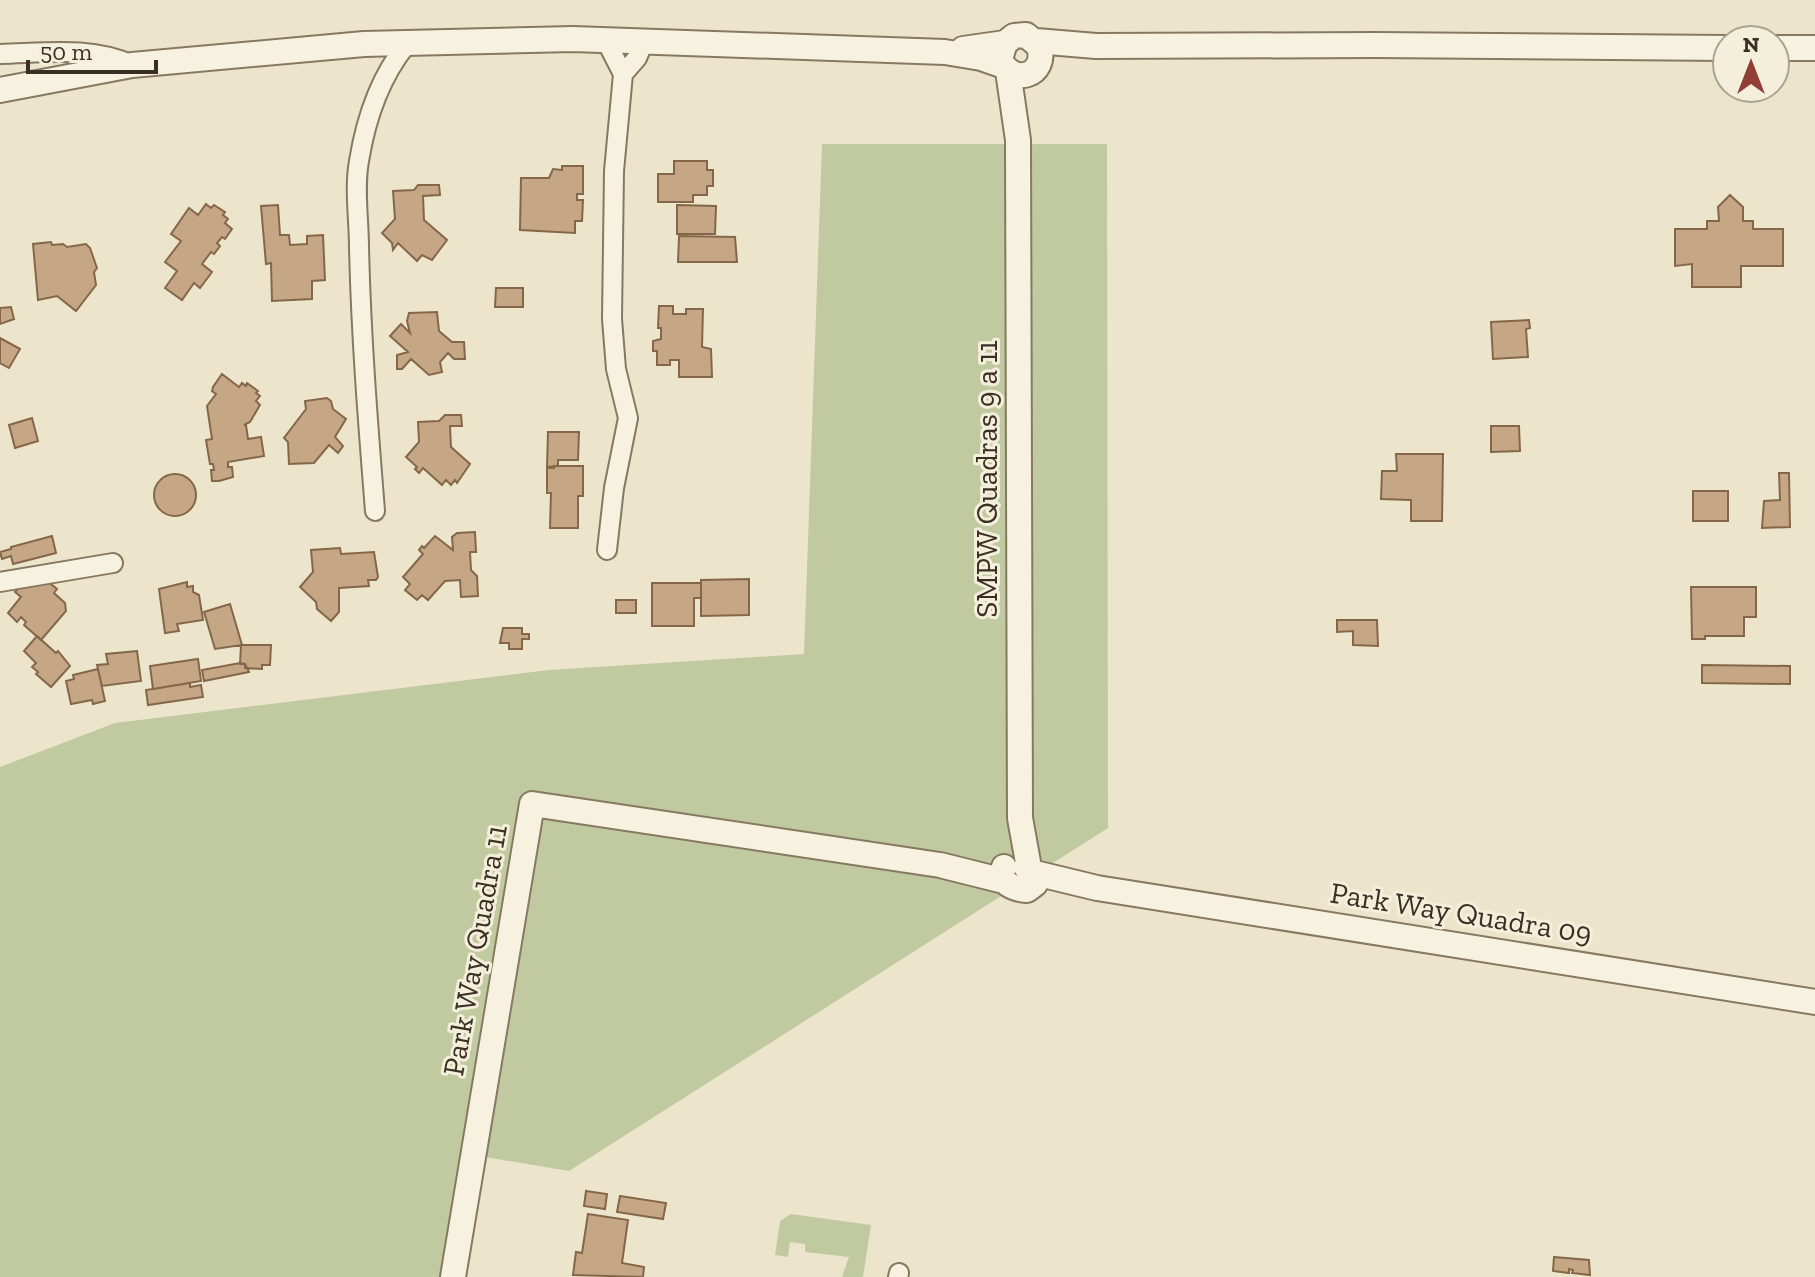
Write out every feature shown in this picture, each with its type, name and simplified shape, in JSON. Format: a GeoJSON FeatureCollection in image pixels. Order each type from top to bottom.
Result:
{"type":"FeatureCollection","features":[{"type":"Feature","properties":{"kind":"street"},"geometry":{"type":"LineString","coordinates":[[1005,60],[1014,36],[1026,35],[1036,58]]}},
{"type":"Feature","properties":{"kind":"street"},"geometry":{"type":"LineString","coordinates":[[606,41],[623,74],[614,171],[611,268],[616,369],[628,418],[614,488],[607,550]]}},
{"type":"Feature","properties":{"kind":"street"},"geometry":{"type":"LineString","coordinates":[[0,90],[132,65],[364,44],[606,41],[945,52],[1005,60],[1016,75],[1025,75],[1036,58],[1096,46],[1711,48]]}},
{"type":"Feature","properties":{"kind":"street"},"geometry":{"type":"LineString","coordinates":[[623,74],[637,58],[644,42]]}},
{"type":"Feature","properties":{"kind":"street"},"geometry":{"type":"LineString","coordinates":[[375,511],[361,336],[358,165],[367,121],[383,77],[407,44]]}},
{"type":"Feature","properties":{"kind":"street"},"geometry":{"type":"LineString","coordinates":[[1791,48],[1815,48]]}},
{"type":"Feature","properties":{"kind":"street"},"geometry":{"type":"LineString","coordinates":[[0,54],[88,53],[115,57],[132,65]]}},
{"type":"Feature","properties":{"kind":"street","name":"SMPW Quadras 9 a 11"},"geometry":{"type":"LineString","coordinates":[[1018,140],[1036,58]]}},
{"type":"Feature","properties":{"kind":"street","name":"SMPW Quadras 9 a 11"},"geometry":{"type":"LineString","coordinates":[[1005,60],[1018,140],[1019,873]]}},
{"type":"Feature","properties":{"kind":"street"},"geometry":{"type":"LineString","coordinates":[[0,582],[113,563]]}},
{"type":"Feature","properties":{"kind":"street","name":"Park Way Quadra 11"},"geometry":{"type":"LineString","coordinates":[[453,1277],[532,804],[940,865],[1019,873]]}},
{"type":"Feature","properties":{"kind":"street","name":"Park Way Quadra 09"},"geometry":{"type":"LineString","coordinates":[[1019,873],[1815,1002]]}},
{"type":"Feature","properties":{"kind":"green space"},"geometry":{"type":"Polygon","coordinates":[[[822,144],[1107,144],[1108,828],[569,1171],[467,1154],[450,1277],[0,1277],[0,767],[115,723],[549,670],[804,654],[822,144]]]}},
{"type":"Feature","properties":{"kind":"green space"},"geometry":{"type":"Polygon","coordinates":[[[791,1214],[871,1225],[863,1277],[842,1277],[849,1257],[805,1252],[805,1244],[790,1242],[788,1257],[775,1255],[780,1221],[791,1214]]]}},
{"type":"Feature","properties":{"kind":"building"},"geometry":{"type":"Polygon","coordinates":[[[674,161],[707,161],[707,170],[713,170],[713,186],[707,186],[707,195],[693,195],[693,202],[658,202],[658,174],[674,174],[674,161]]]}},
{"type":"Feature","properties":{"kind":"building"},"geometry":{"type":"Polygon","coordinates":[[[562,166],[583,166],[583,194],[577,194],[577,200],[583,200],[582,221],[575,221],[575,233],[520,230],[521,178],[549,178],[553,169],[562,170],[562,166]]]}},
{"type":"Feature","properties":{"kind":"building"},"geometry":{"type":"Polygon","coordinates":[[[418,185],[439,185],[440,195],[423,196],[424,220],[447,240],[432,260],[422,255],[417,261],[398,243],[393,250],[392,243],[382,233],[395,219],[393,191],[414,190],[418,185]]]}},
{"type":"Feature","properties":{"kind":"building"},"geometry":{"type":"Polygon","coordinates":[[[1730,195],[1743,207],[1743,221],[1753,221],[1753,229],[1783,229],[1783,266],[1741,266],[1741,287],[1692,287],[1692,264],[1675,266],[1675,229],[1707,229],[1707,221],[1719,221],[1718,207],[1730,195]]]}},
{"type":"Feature","properties":{"kind":"building"},"geometry":{"type":"Polygon","coordinates":[[[206,204],[225,212],[223,215],[228,219],[225,223],[232,229],[225,239],[222,237],[217,243],[220,246],[214,254],[211,252],[202,264],[212,272],[200,288],[194,283],[182,300],[165,288],[177,271],[165,262],[181,241],[171,234],[189,208],[198,215],[206,204]]]}},
{"type":"Feature","properties":{"kind":"building"},"geometry":{"type":"Polygon","coordinates":[[[278,205],[280,235],[289,235],[290,245],[307,244],[307,236],[323,235],[325,280],[312,281],[312,299],[272,301],[271,263],[266,264],[261,206],[278,205]]]}},
{"type":"Feature","properties":{"kind":"building"},"geometry":{"type":"Polygon","coordinates":[[[677,205],[716,206],[715,234],[677,234],[677,205]]]}},
{"type":"Feature","properties":{"kind":"building"},"geometry":{"type":"Polygon","coordinates":[[[679,236],[735,237],[737,262],[678,262],[679,236]]]}},
{"type":"Feature","properties":{"kind":"building"},"geometry":{"type":"Polygon","coordinates":[[[51,242],[52,245],[63,244],[67,247],[86,244],[90,248],[97,268],[94,272],[96,285],[76,311],[57,296],[38,300],[33,244],[51,242]]]}},
{"type":"Feature","properties":{"kind":"building"},"geometry":{"type":"Polygon","coordinates":[[[496,288],[523,288],[523,307],[495,307],[496,288]]]}},
{"type":"Feature","properties":{"kind":"building"},"geometry":{"type":"Polygon","coordinates":[[[659,306],[673,306],[673,314],[686,314],[686,309],[703,309],[702,347],[711,349],[712,377],[679,377],[679,360],[670,360],[670,365],[657,365],[653,341],[661,339],[659,306]]]}},
{"type":"Feature","properties":{"kind":"building"},"geometry":{"type":"Polygon","coordinates":[[[11,307],[14,319],[0,324],[0,308],[11,307]]]}},
{"type":"Feature","properties":{"kind":"building"},"geometry":{"type":"Polygon","coordinates":[[[437,312],[439,331],[452,342],[464,342],[465,359],[454,359],[448,353],[440,362],[442,372],[429,375],[411,359],[402,369],[397,369],[397,355],[408,352],[390,336],[401,324],[410,333],[409,313],[437,312]]]}},
{"type":"Feature","properties":{"kind":"building"},"geometry":{"type":"Polygon","coordinates":[[[1529,320],[1530,328],[1526,329],[1528,357],[1493,359],[1491,322],[1529,320]]]}},
{"type":"Feature","properties":{"kind":"building"},"geometry":{"type":"Polygon","coordinates":[[[0,338],[20,349],[9,368],[0,363],[0,338]]]}},
{"type":"Feature","properties":{"kind":"building"},"geometry":{"type":"Polygon","coordinates":[[[222,374],[239,387],[247,383],[258,391],[256,393],[260,396],[256,401],[260,405],[250,422],[244,425],[248,439],[261,437],[264,456],[228,462],[233,477],[212,481],[211,470],[214,470],[206,440],[212,439],[207,406],[216,394],[212,391],[213,387],[222,374]]]}},
{"type":"Feature","properties":{"kind":"building"},"geometry":{"type":"Polygon","coordinates":[[[327,398],[333,409],[346,419],[335,437],[343,446],[338,453],[329,445],[314,463],[289,464],[288,442],[284,438],[306,409],[305,401],[327,398]]]}},
{"type":"Feature","properties":{"kind":"building"},"geometry":{"type":"Polygon","coordinates":[[[445,415],[461,415],[462,426],[450,426],[451,447],[470,464],[457,483],[455,480],[451,485],[446,480],[442,485],[423,468],[419,473],[406,457],[419,442],[418,422],[439,421],[445,415]]]}},
{"type":"Feature","properties":{"kind":"building"},"geometry":{"type":"Polygon","coordinates":[[[32,418],[38,441],[15,448],[9,425],[32,418]]]}},
{"type":"Feature","properties":{"kind":"building"},"geometry":{"type":"Polygon","coordinates":[[[1491,426],[1519,426],[1520,451],[1491,452],[1491,426]]]}},
{"type":"Feature","properties":{"kind":"building"},"geometry":{"type":"Polygon","coordinates":[[[548,432],[579,432],[578,460],[558,460],[558,466],[547,467],[548,432]]]}},
{"type":"Feature","properties":{"kind":"building"},"geometry":{"type":"Polygon","coordinates":[[[1396,454],[1443,454],[1442,521],[1411,521],[1411,500],[1381,499],[1382,471],[1397,471],[1396,454]]]}},
{"type":"Feature","properties":{"kind":"building"},"geometry":{"type":"Polygon","coordinates":[[[583,466],[583,496],[578,496],[578,528],[550,528],[551,493],[547,493],[547,468],[583,466]]]}},
{"type":"Feature","properties":{"kind":"building"},"geometry":{"type":"Polygon","coordinates":[[[1779,473],[1789,473],[1790,527],[1762,528],[1764,501],[1780,500],[1779,473]]]}},
{"type":"Feature","properties":{"kind":"building"},"geometry":{"type":"Polygon","coordinates":[[[175,474],[190,480],[196,495],[190,510],[175,516],[160,510],[154,495],[160,480],[175,474]]]}},
{"type":"Feature","properties":{"kind":"building"},"geometry":{"type":"Polygon","coordinates":[[[1693,491],[1728,491],[1728,521],[1693,521],[1693,491]]]}},
{"type":"Feature","properties":{"kind":"building"},"geometry":{"type":"Polygon","coordinates":[[[475,532],[476,552],[470,552],[471,570],[477,576],[478,596],[461,597],[460,580],[445,581],[428,600],[422,595],[417,600],[405,590],[410,584],[403,577],[423,554],[419,550],[422,546],[424,548],[435,536],[453,550],[452,537],[457,533],[475,532]]]}},
{"type":"Feature","properties":{"kind":"building"},"geometry":{"type":"Polygon","coordinates":[[[52,536],[56,553],[13,564],[11,556],[2,559],[0,552],[52,536]]]}},
{"type":"Feature","properties":{"kind":"building"},"geometry":{"type":"Polygon","coordinates":[[[340,548],[341,554],[374,552],[378,577],[368,580],[369,586],[339,588],[339,612],[331,621],[300,587],[313,572],[311,550],[340,548]]]}},
{"type":"Feature","properties":{"kind":"building"},"geometry":{"type":"Polygon","coordinates":[[[40,575],[57,589],[54,593],[65,603],[66,611],[41,640],[24,625],[26,622],[21,617],[17,622],[8,613],[21,597],[15,592],[28,577],[40,575]]]}},
{"type":"Feature","properties":{"kind":"building"},"geometry":{"type":"Polygon","coordinates":[[[749,579],[749,615],[701,616],[701,580],[749,579]]]}},
{"type":"Feature","properties":{"kind":"building"},"geometry":{"type":"Polygon","coordinates":[[[187,582],[187,587],[193,586],[193,592],[199,595],[203,620],[177,624],[179,631],[165,633],[159,589],[187,582]]]}},
{"type":"Feature","properties":{"kind":"building"},"geometry":{"type":"Polygon","coordinates":[[[652,583],[701,583],[701,598],[694,598],[694,626],[652,626],[652,583]]]}},
{"type":"Feature","properties":{"kind":"building"},"geometry":{"type":"Polygon","coordinates":[[[1691,587],[1756,587],[1756,617],[1744,617],[1744,636],[1692,639],[1691,587]]]}},
{"type":"Feature","properties":{"kind":"building"},"geometry":{"type":"Polygon","coordinates":[[[616,600],[636,600],[636,613],[616,613],[616,600]]]}},
{"type":"Feature","properties":{"kind":"building"},"geometry":{"type":"Polygon","coordinates":[[[230,604],[242,645],[215,649],[204,612],[230,604]]]}},
{"type":"Feature","properties":{"kind":"building"},"geometry":{"type":"Polygon","coordinates":[[[1337,620],[1377,620],[1378,646],[1353,645],[1353,631],[1337,632],[1337,620]]]}},
{"type":"Feature","properties":{"kind":"building"},"geometry":{"type":"Polygon","coordinates":[[[503,628],[522,628],[522,634],[529,634],[529,639],[522,639],[522,649],[509,649],[509,643],[500,643],[503,628]]]}},
{"type":"Feature","properties":{"kind":"building"},"geometry":{"type":"Polygon","coordinates":[[[37,636],[56,653],[58,651],[70,666],[51,687],[36,674],[38,672],[32,667],[36,663],[24,651],[37,636]]]}},
{"type":"Feature","properties":{"kind":"building"},"geometry":{"type":"Polygon","coordinates":[[[241,645],[271,645],[270,665],[262,665],[262,669],[245,668],[245,664],[240,664],[241,645]]]}},
{"type":"Feature","properties":{"kind":"building"},"geometry":{"type":"Polygon","coordinates":[[[137,651],[141,681],[102,686],[97,665],[108,664],[106,654],[137,651]]]}},
{"type":"Feature","properties":{"kind":"building"},"geometry":{"type":"Polygon","coordinates":[[[198,659],[201,681],[153,689],[150,666],[198,659]]]}},
{"type":"Feature","properties":{"kind":"building"},"geometry":{"type":"Polygon","coordinates":[[[245,664],[249,672],[204,681],[202,670],[245,664]]]}},
{"type":"Feature","properties":{"kind":"building"},"geometry":{"type":"Polygon","coordinates":[[[1702,665],[1790,666],[1790,684],[1702,683],[1702,665]]]}},
{"type":"Feature","properties":{"kind":"building"},"geometry":{"type":"Polygon","coordinates":[[[98,669],[105,701],[71,704],[66,681],[74,679],[73,675],[98,669]]]}},
{"type":"Feature","properties":{"kind":"building"},"geometry":{"type":"Polygon","coordinates":[[[190,683],[190,687],[201,685],[203,697],[148,705],[146,690],[190,683]]]}},
{"type":"Feature","properties":{"kind":"building"},"geometry":{"type":"Polygon","coordinates":[[[586,1191],[607,1194],[605,1209],[584,1206],[586,1191]]]}},
{"type":"Feature","properties":{"kind":"building"},"geometry":{"type":"Polygon","coordinates":[[[620,1196],[666,1203],[663,1219],[617,1212],[620,1196]]]}},
{"type":"Feature","properties":{"kind":"building"},"geometry":{"type":"Polygon","coordinates":[[[588,1214],[628,1220],[622,1263],[644,1267],[643,1277],[573,1275],[576,1252],[582,1253],[588,1214]]]}},
{"type":"Feature","properties":{"kind":"building"},"geometry":{"type":"Polygon","coordinates":[[[1554,1257],[1589,1260],[1590,1275],[1572,1273],[1573,1270],[1569,1269],[1569,1273],[1553,1271],[1554,1257]]]}}]}
